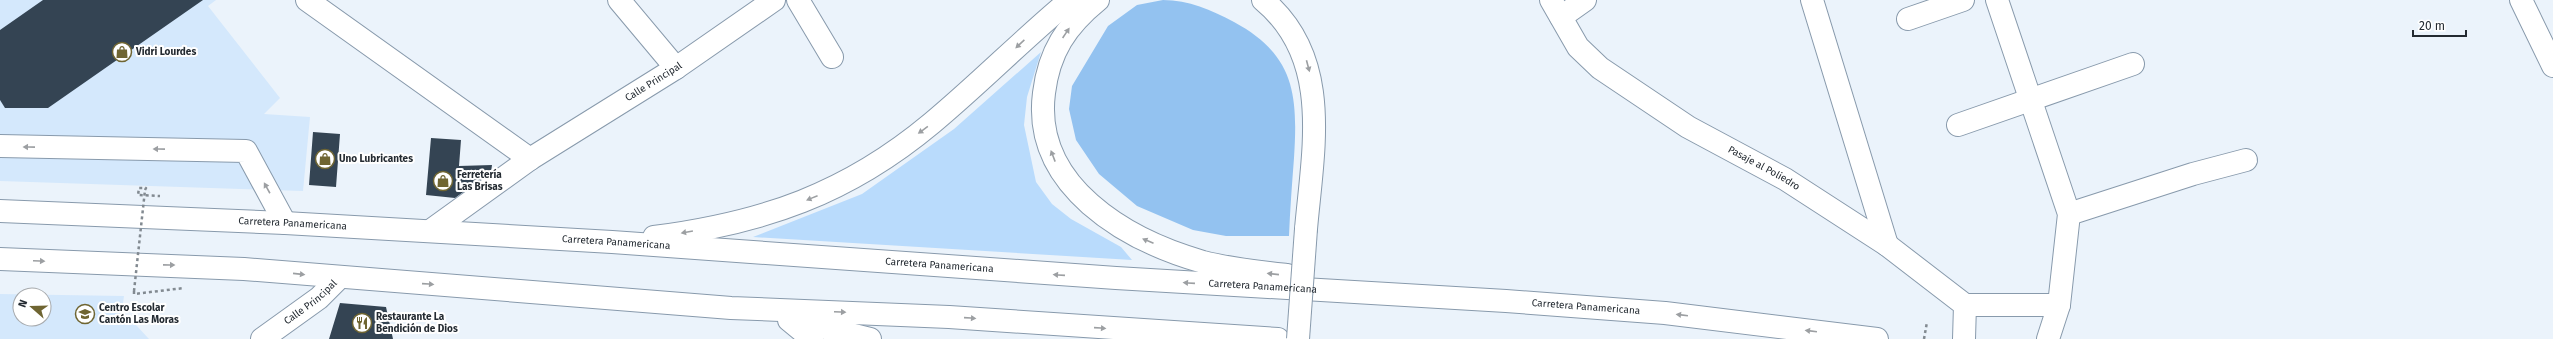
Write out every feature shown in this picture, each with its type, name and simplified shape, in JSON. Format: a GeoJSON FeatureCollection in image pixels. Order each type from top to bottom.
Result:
{"type":"FeatureCollection","features":[{"type":"Feature","properties":{"kind":"main road"},"geometry":{"type":"LineString","coordinates":[[307,0],[530,159]]}},
{"type":"Feature","properties":{"kind":"main road"},"geometry":{"type":"LineString","coordinates":[[619,0],[676,68]]}},
{"type":"Feature","properties":{"kind":"main road","name":"Calle Principal"},"geometry":{"type":"LineString","coordinates":[[430,231],[530,159],[676,68],[774,0]]}},
{"type":"Feature","properties":{"kind":"main road"},"geometry":{"type":"LineString","coordinates":[[798,0],[832,56]]}},
{"type":"Feature","properties":{"kind":"main road"},"geometry":{"type":"LineString","coordinates":[[612,242],[725,225],[777,212],[823,194],[876,165],[932,123],[1070,0]]}},
{"type":"Feature","properties":{"kind":"main road"},"geometry":{"type":"LineString","coordinates":[[1098,0],[1073,22],[1061,40],[1047,70],[1042,106],[1045,133],[1054,160],[1069,185],[1089,204],[1143,240],[1204,262],[1257,272],[1506,301]]}},
{"type":"Feature","properties":{"kind":"main road"},"geometry":{"type":"LineString","coordinates":[[1263,0],[1290,26],[1304,53],[1312,84],[1313,230],[1311,339]]}},
{"type":"Feature","properties":{"kind":"main road"},"geometry":{"type":"LineString","coordinates":[[1283,0],[1302,21],[1315,43],[1324,68],[1327,114],[1298,339]]}},
{"type":"Feature","properties":{"kind":"main road"},"geometry":{"type":"LineString","coordinates":[[1556,8],[1585,0]]}},
{"type":"Feature","properties":{"kind":"main road"},"geometry":{"type":"LineString","coordinates":[[1812,0],[1887,245]]}},
{"type":"Feature","properties":{"kind":"main road"},"geometry":{"type":"LineString","coordinates":[[1908,18],[1963,0]]}},
{"type":"Feature","properties":{"kind":"main road"},"geometry":{"type":"LineString","coordinates":[[1997,0],[2069,214],[2059,305],[2048,339]]}},
{"type":"Feature","properties":{"kind":"main road"},"geometry":{"type":"LineString","coordinates":[[2521,0],[2548,43],[2553,66]]}},
{"type":"Feature","properties":{"kind":"main road","name":"Pasaje al Poliedro"},"geometry":{"type":"LineString","coordinates":[[1556,8],[1578,47],[1600,68],[1688,127],[1785,179],[1887,245],[1965,305]]}},
{"type":"Feature","properties":{"kind":"main road"},"geometry":{"type":"LineString","coordinates":[[1958,125],[2133,64]]}},
{"type":"Feature","properties":{"kind":"main road"},"geometry":{"type":"LineString","coordinates":[[0,146],[246,151],[285,222]]}},
{"type":"Feature","properties":{"kind":"main road"},"geometry":{"type":"LineString","coordinates":[[2069,214],[2193,174],[2246,160]]}},
{"type":"Feature","properties":{"kind":"main road","name":"Carretera Panamericana"},"geometry":{"type":"LineString","coordinates":[[0,211],[285,222],[612,242],[888,264],[1506,301],[1665,313],[1877,339]]}},
{"type":"Feature","properties":{"kind":"main road"},"geometry":{"type":"LineString","coordinates":[[0,259],[185,265],[731,308],[949,317],[1272,339]]}},
{"type":"Feature","properties":{"kind":"main road","name":"Calle Principal"},"geometry":{"type":"LineString","coordinates":[[270,337],[318,298],[339,278]]}},
{"type":"Feature","properties":{"kind":"main road"},"geometry":{"type":"LineString","coordinates":[[1964,339],[1965,305],[2059,305]]}},
{"type":"Feature","properties":{"kind":"main road"},"geometry":{"type":"LineString","coordinates":[[731,308],[831,328],[870,339]]}},
{"type":"Feature","properties":{"kind":"main road"},"geometry":{"type":"LineString","coordinates":[[789,320],[812,339]]}},
{"type":"Feature","properties":{"kind":"main road"},"geometry":{"type":"LineString","coordinates":[[1186,339],[1194,336],[1278,339]]}},
{"type":"Feature","properties":{"kind":"path"},"geometry":{"type":"LineString","coordinates":[[156,196],[138,195],[139,188],[146,188],[145,190],[134,291],[134,294],[185,288]]}},
{"type":"Feature","properties":{"kind":"path"},"geometry":{"type":"LineString","coordinates":[[1924,339],[1927,322]]}},
{"type":"Feature","properties":{"kind":"shaded area","name":"Vidri Lourdes"},"geometry":{"type":"Polygon","coordinates":[[[0,0],[216,0],[208,6],[280,98],[264,114],[310,117],[303,191],[0,181],[0,0]]]}},
{"type":"Feature","properties":{"kind":"shaded area"},"geometry":{"type":"Polygon","coordinates":[[[1163,0],[1173,0],[1200,6],[1234,22],[1270,48],[1281,63],[1293,96],[1295,115],[1289,236],[1226,236],[1193,230],[1137,206],[1099,174],[1076,140],[1069,109],[1072,86],[1108,26],[1137,5],[1163,0]]]}},
{"type":"Feature","properties":{"kind":"shaded area"},"geometry":{"type":"Polygon","coordinates":[[[1041,52],[1027,97],[1024,125],[1036,182],[1052,204],[1071,219],[1121,247],[1132,260],[753,237],[862,194],[954,129],[1041,52]]]}},
{"type":"Feature","properties":{"kind":"shaded area","name":"Centro Escolar Cantón Las Moras"},"geometry":{"type":"Polygon","coordinates":[[[0,294],[12,294],[12,327],[52,327],[52,295],[124,296],[122,310],[149,339],[0,339],[0,294]]]}},
{"type":"Feature","properties":{"kind":"building"},"geometry":{"type":"Polygon","coordinates":[[[43,0],[203,0],[48,108],[5,108],[0,100],[0,30],[43,0]]]}},
{"type":"Feature","properties":{"kind":"building","name":"Uno Lubricantes"},"geometry":{"type":"Polygon","coordinates":[[[313,132],[340,134],[336,187],[309,185],[313,132]]]}},
{"type":"Feature","properties":{"kind":"building","name":"Ferretería Las Brisas"},"geometry":{"type":"Polygon","coordinates":[[[431,138],[461,140],[459,166],[492,165],[491,172],[455,198],[426,195],[431,138]]]}},
{"type":"Feature","properties":{"kind":"building","name":"Restaurante La Bendición de Dios"},"geometry":{"type":"Polygon","coordinates":[[[340,303],[386,307],[393,339],[329,339],[340,303]]]}},
{"type":"Feature","properties":{"kind":"place","name":"Vidri Lourdes"},"geometry":{"type":"Point","coordinates":[122,52]}},
{"type":"Feature","properties":{"kind":"place","name":"Uno Lubricantes"},"geometry":{"type":"Point","coordinates":[325,159]}},
{"type":"Feature","properties":{"kind":"place","name":"Ferretería Las Brisas"},"geometry":{"type":"Point","coordinates":[443,181]}},
{"type":"Feature","properties":{"kind":"place","name":"Centro Escolar Cantón Las Moras"},"geometry":{"type":"Point","coordinates":[85,314]}},
{"type":"Feature","properties":{"kind":"place","name":"Restaurante La Bendición de Dios"},"geometry":{"type":"Point","coordinates":[362,323]}}]}
